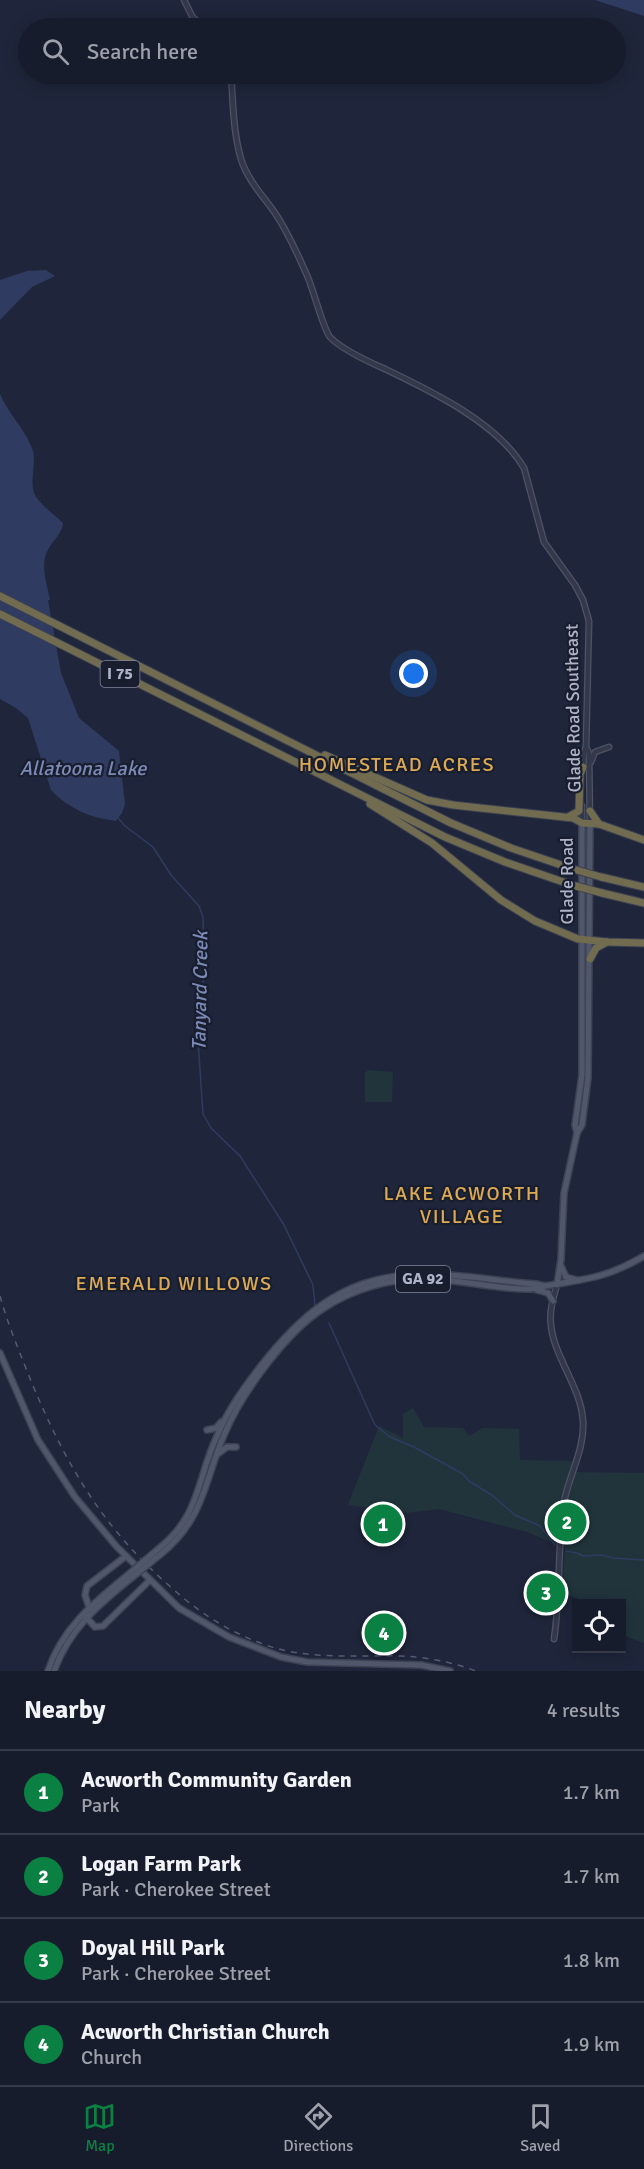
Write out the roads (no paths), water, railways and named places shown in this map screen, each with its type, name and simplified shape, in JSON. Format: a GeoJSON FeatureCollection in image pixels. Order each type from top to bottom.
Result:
{"type":"FeatureCollection","features":[{"type":"Feature","properties":{"kind":"highway","name":"I 75"},"geometry":{"type":"LineString","coordinates":[[0,596],[478,835],[573,869],[644,887]]}},
{"type":"Feature","properties":{"kind":"highway","name":"I 75"},"geometry":{"type":"LineString","coordinates":[[0,614],[471,849],[572,885],[644,903]]}},
{"type":"Feature","properties":{"kind":"highway"},"geometry":{"type":"LineString","coordinates":[[286,740],[427,800],[453,805],[568,817],[586,823],[600,824],[644,840]]}},
{"type":"Feature","properties":{"kind":"highway"},"geometry":{"type":"LineString","coordinates":[[568,817],[580,808],[580,774],[583,766]]}},
{"type":"Feature","properties":{"kind":"highway"},"geometry":{"type":"LineString","coordinates":[[348,789],[432,843],[511,906],[548,927],[586,939],[644,943]]}},
{"type":"Feature","properties":{"kind":"highway"},"geometry":{"type":"LineString","coordinates":[[590,807],[600,824]]}},
{"type":"Feature","properties":{"kind":"highway"},"geometry":{"type":"LineString","coordinates":[[590,958],[596,948],[608,942]]}},
{"type":"Feature","properties":{"kind":"main road","name":"Glade Road Southeast"},"geometry":{"type":"LineString","coordinates":[[586,823],[590,837]]}},
{"type":"Feature","properties":{"kind":"main road","name":"Glade Road"},"geometry":{"type":"LineString","coordinates":[[586,823],[586,939]]}},
{"type":"Feature","properties":{"kind":"main road","name":"Glade Road"},"geometry":{"type":"LineString","coordinates":[[586,939],[590,837]]}},
{"type":"Feature","properties":{"kind":"main road"},"geometry":{"type":"LineString","coordinates":[[557,1285],[563,1195],[577,1133],[582,1125],[587,1092],[590,958],[586,939]]}},
{"type":"Feature","properties":{"kind":"main road"},"geometry":{"type":"LineString","coordinates":[[577,1133],[575,1125],[581,1086],[586,939]]}},
{"type":"Feature","properties":{"kind":"main road","name":"GA 92"},"geometry":{"type":"LineString","coordinates":[[159,1552],[177,1534],[191,1511],[216,1437],[235,1400],[278,1343],[302,1322],[336,1299],[358,1286],[407,1275],[440,1275],[544,1286],[557,1285],[610,1274],[644,1256]]}},
{"type":"Feature","properties":{"kind":"main road"},"geometry":{"type":"LineString","coordinates":[[560,1262],[566,1277],[581,1281]]}},
{"type":"Feature","properties":{"kind":"main road","name":"GA 92"},"geometry":{"type":"LineString","coordinates":[[336,1299],[370,1287],[409,1280],[442,1280],[536,1290],[544,1286]]}},
{"type":"Feature","properties":{"kind":"main road"},"geometry":{"type":"LineString","coordinates":[[536,1290],[548,1293],[553,1301]]}},
{"type":"Feature","properties":{"kind":"main road","name":"GA 92"},"geometry":{"type":"LineString","coordinates":[[54,1671],[66,1644],[86,1617],[182,1534],[193,1519],[202,1500],[224,1434],[240,1404],[278,1350],[302,1322]]}},
{"type":"Feature","properties":{"kind":"main road"},"geometry":{"type":"LineString","coordinates":[[0,1353],[30,1425],[46,1455],[75,1497],[126,1557],[179,1608],[229,1637],[271,1654],[307,1662],[421,1665],[450,1671]]}},
{"type":"Feature","properties":{"kind":"main road"},"geometry":{"type":"LineString","coordinates":[[207,1430],[216,1428],[226,1416]]}},
{"type":"Feature","properties":{"kind":"main road"},"geometry":{"type":"LineString","coordinates":[[215,1460],[224,1448],[236,1447]]}},
{"type":"Feature","properties":{"kind":"main road"},"geometry":{"type":"LineString","coordinates":[[89,1607],[84,1595],[88,1584],[126,1557]]}},
{"type":"Feature","properties":{"kind":"main road","name":"GA 92"},"geometry":{"type":"LineString","coordinates":[[48,1671],[64,1636],[89,1607],[132,1575]]}},
{"type":"Feature","properties":{"kind":"main road"},"geometry":{"type":"LineString","coordinates":[[86,1617],[95,1627],[104,1626],[150,1580]]}},
{"type":"Feature","properties":{"kind":"street"},"geometry":{"type":"LineString","coordinates":[[184,0],[194,18]]}},
{"type":"Feature","properties":{"kind":"street","name":"Glade Road Southeast"},"geometry":{"type":"LineString","coordinates":[[232,84],[242,161],[253,183],[291,240],[313,287],[330,337],[365,359],[457,407],[500,439],[524,468],[544,542],[575,585],[583,600],[589,621],[586,747],[589,753],[590,807],[586,823]]}},
{"type":"Feature","properties":{"kind":"street"},"geometry":{"type":"LineString","coordinates":[[586,747],[583,766],[586,823]]}},
{"type":"Feature","properties":{"kind":"street"},"geometry":{"type":"LineString","coordinates":[[590,807],[592,757],[598,750],[609,747]]}},
{"type":"Feature","properties":{"kind":"street"},"geometry":{"type":"LineString","coordinates":[[554,1639],[563,1509],[582,1440],[583,1422],[579,1400],[553,1336],[550,1319],[557,1285]]}},
{"type":"Feature","properties":{"kind":"water"},"geometry":{"type":"Polygon","coordinates":[[[595,0],[644,0],[644,16],[595,0]]]}},
{"type":"Feature","properties":{"kind":"water"},"geometry":{"type":"Polygon","coordinates":[[[46,270],[55,276],[32,287],[0,320],[0,280],[27,271],[46,270]]]}},
{"type":"Feature","properties":{"kind":"water","name":"Allatoona Lake"},"geometry":{"type":"Polygon","coordinates":[[[0,394],[28,439],[33,452],[33,485],[36,497],[63,523],[46,554],[45,574],[50,600],[48,600],[61,673],[79,718],[119,751],[125,804],[116,821],[81,812],[51,790],[28,718],[0,699],[0,394]]]}},
{"type":"Feature","properties":{"kind":"waterway","name":"Tanyard Creek"},"geometry":{"type":"LineString","coordinates":[[117,817],[153,847],[171,875],[199,906],[203,917],[204,962],[203,986],[196,1011],[203,1114],[211,1128],[240,1156],[284,1225],[313,1285],[315,1306]]}},
{"type":"Feature","properties":{"kind":"waterway","name":"Tanyard Creek"},"geometry":{"type":"LineString","coordinates":[[329,1323],[375,1425],[390,1437],[414,1447],[463,1474],[515,1515],[540,1526],[555,1545]]}},
{"type":"Feature","properties":{"kind":"waterway","name":"Tanyard Creek"},"geometry":{"type":"LineString","coordinates":[[566,1551],[583,1556],[602,1555],[644,1560]]}},
{"type":"Feature","properties":{"kind":"railway"},"geometry":{"type":"LineString","coordinates":[[0,1296],[10,1328],[44,1412],[73,1468],[89,1494],[126,1543],[185,1599],[238,1634],[283,1650],[327,1656],[420,1658],[476,1671]]}},
{"type":"Feature","properties":{"kind":"place","name":"Logan Farm Park"},"geometry":{"type":"Point","coordinates":[567,1522]}},
{"type":"Feature","properties":{"kind":"place","name":"Acworth Community Garden"},"geometry":{"type":"Point","coordinates":[383,1524]}},
{"type":"Feature","properties":{"kind":"place","name":"Doyal Hill Park"},"geometry":{"type":"Point","coordinates":[546,1593]}},
{"type":"Feature","properties":{"kind":"place","name":"Acworth Christian Church"},"geometry":{"type":"Point","coordinates":[384,1633]}},
{"type":"Feature","properties":{"kind":"district","name":"HOMESTEAD ACRES"},"geometry":{"type":"Point","coordinates":[397,764]}},
{"type":"Feature","properties":{"kind":"district","name":"LAKE ACWORTH VILLAGE"},"geometry":{"type":"Point","coordinates":[462,1204]}},
{"type":"Feature","properties":{"kind":"district","name":"EMERALD WILLOWS"},"geometry":{"type":"Point","coordinates":[174,1283]}}]}
